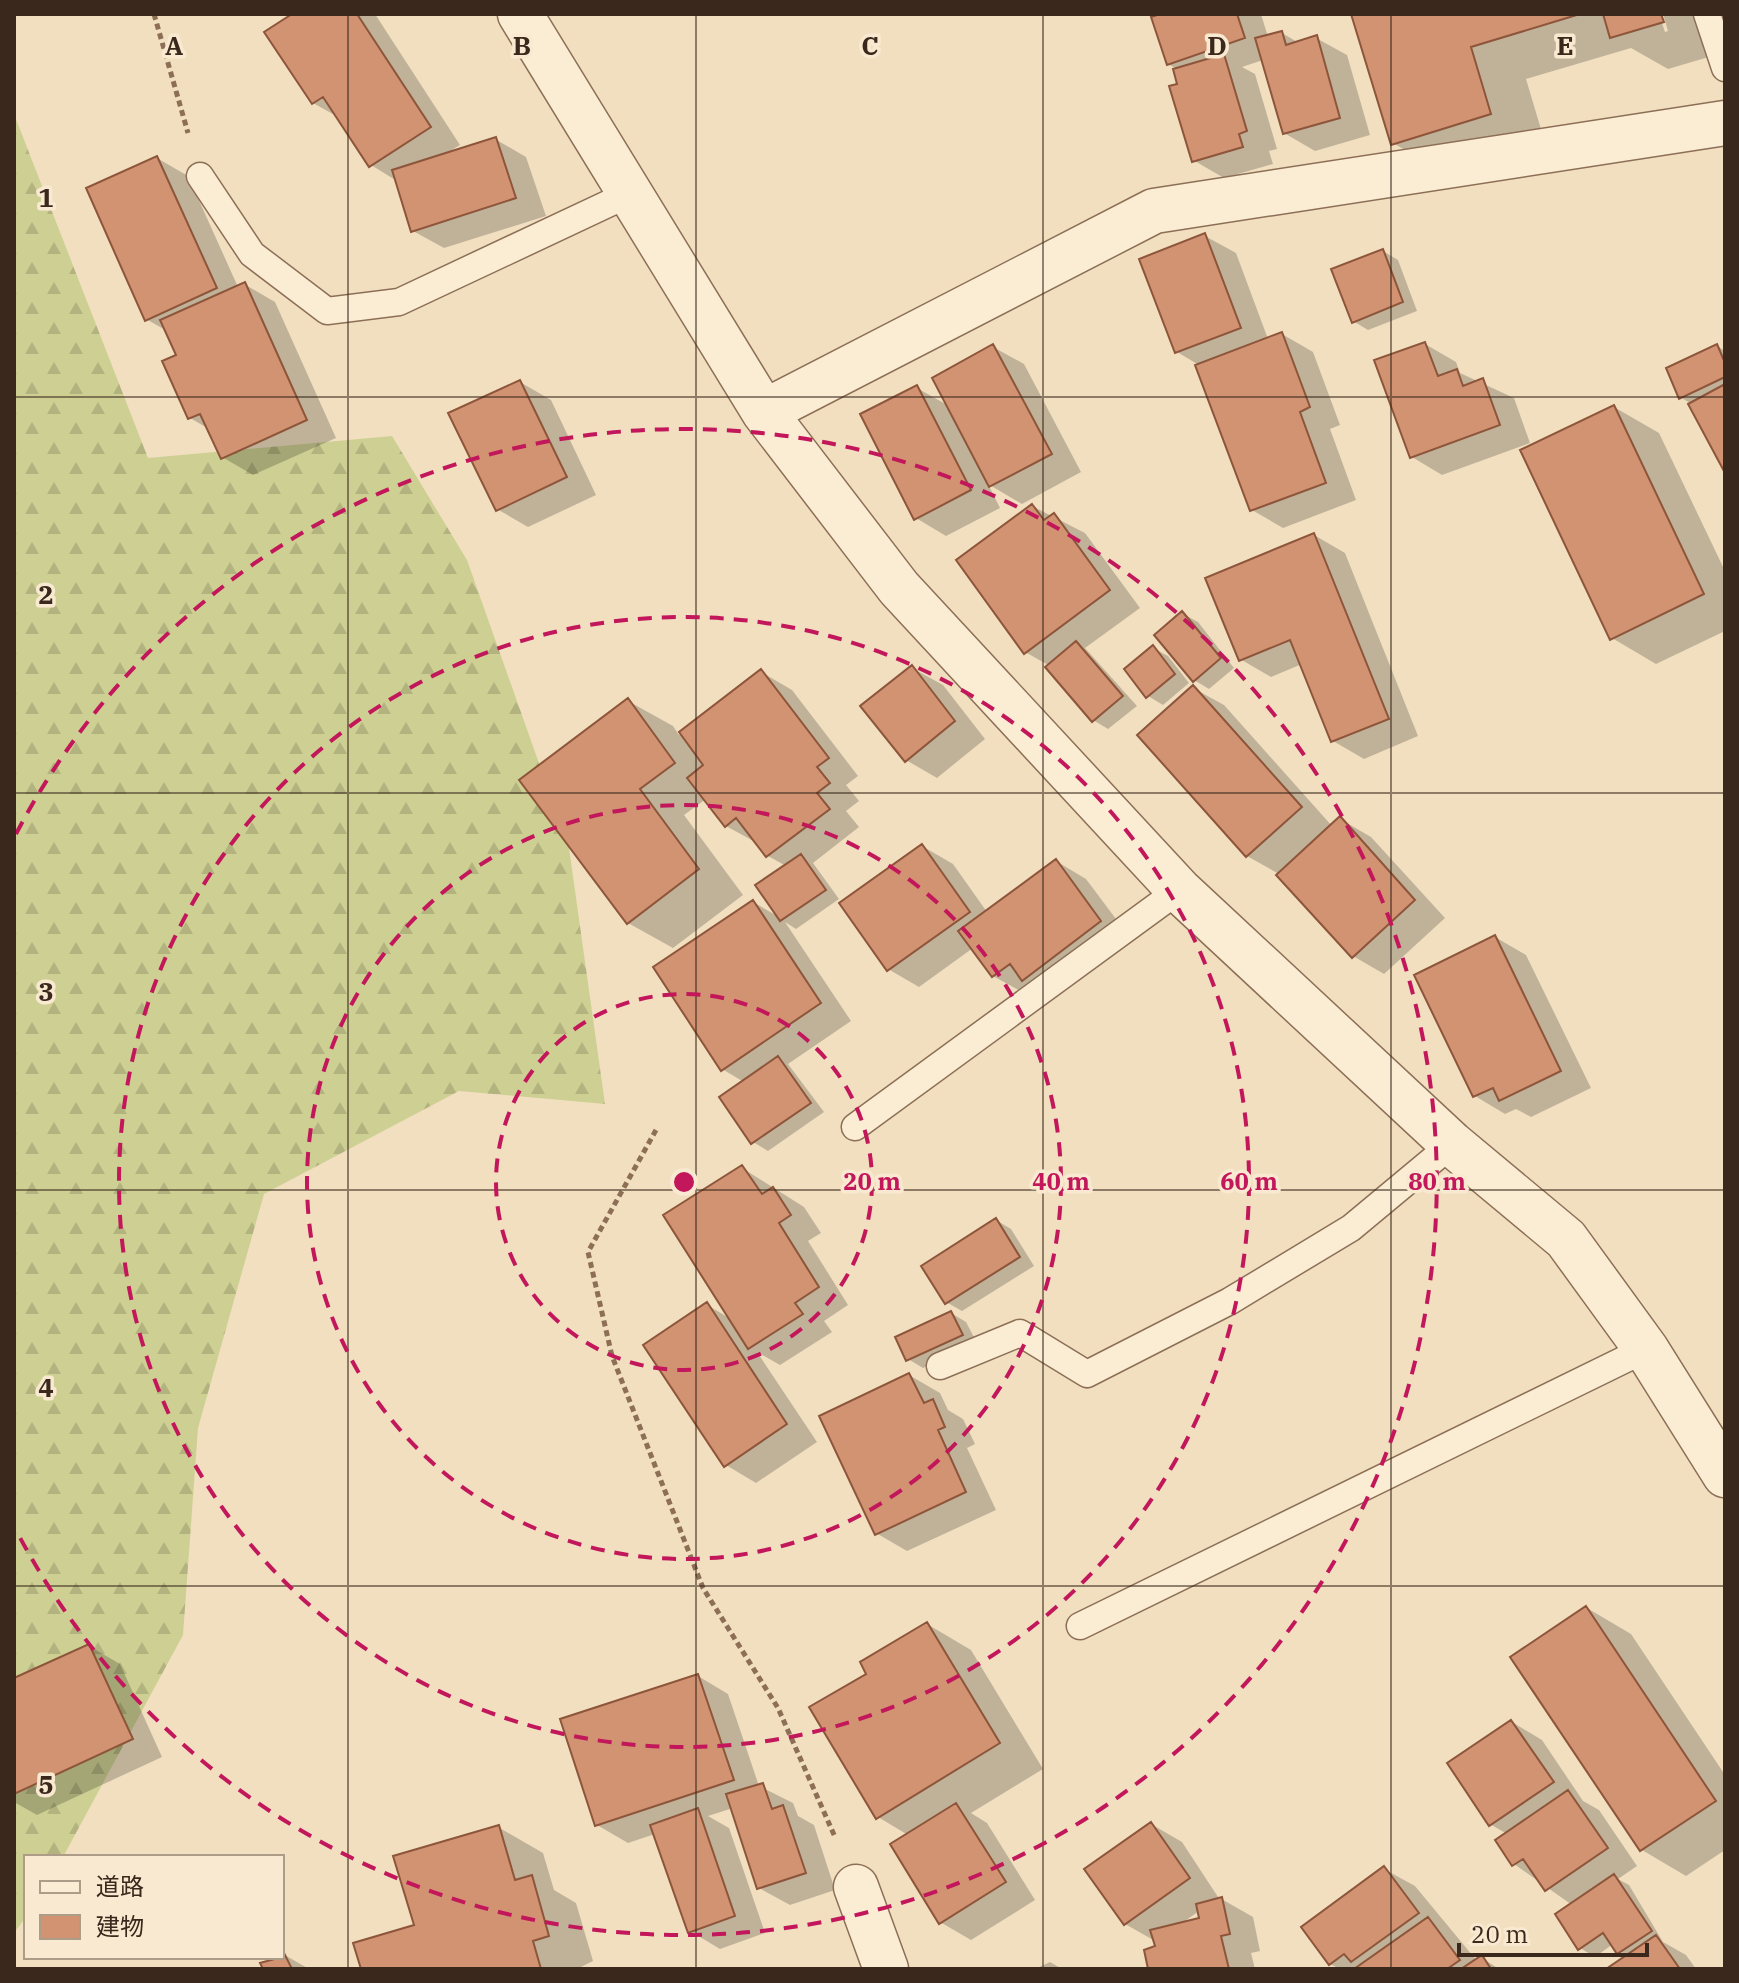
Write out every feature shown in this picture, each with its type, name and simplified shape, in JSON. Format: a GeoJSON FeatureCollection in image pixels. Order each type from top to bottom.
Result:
{"type":"FeatureCollection","features":[{"type":"Feature","properties":{"kind":"street"},"geometry":{"type":"LineString","coordinates":[[520,14],[764,412],[899,588],[1179,890],[1452,1144],[1566,1239],[1646,1349],[1725,1475]]}},
{"type":"Feature","properties":{"kind":"street"},"geometry":{"type":"LineString","coordinates":[[764,412],[1154,211],[1725,123]]}},
{"type":"Feature","properties":{"kind":"street"},"geometry":{"type":"LineString","coordinates":[[856,1887],[886,1969]]}},
{"type":"Feature","properties":{"kind":"lane"},"geometry":{"type":"LineString","coordinates":[[1707,14],[1725,68]]}},
{"type":"Feature","properties":{"kind":"lane"},"geometry":{"type":"LineString","coordinates":[[200,176],[252,254],[327,311],[399,302],[631,193]]}},
{"type":"Feature","properties":{"kind":"lane"},"geometry":{"type":"LineString","coordinates":[[855,1127],[1179,890]]}},
{"type":"Feature","properties":{"kind":"lane"},"geometry":{"type":"LineString","coordinates":[[940,1366],[1020,1333],[1087,1374],[1230,1301],[1351,1228],[1452,1144]]}},
{"type":"Feature","properties":{"kind":"lane"},"geometry":{"type":"LineString","coordinates":[[1080,1626],[1646,1349]]}},
{"type":"Feature","properties":{"kind":"path"},"geometry":{"type":"LineString","coordinates":[[154,14],[200,176]]}},
{"type":"Feature","properties":{"kind":"path"},"geometry":{"type":"LineString","coordinates":[[656,1130],[588,1252],[612,1356],[703,1588],[778,1708],[856,1887]]}},
{"type":"Feature","properties":{"kind":"green space"},"geometry":{"type":"Polygon","coordinates":[[[14,114],[148,458],[392,436],[467,560],[569,848],[605,1104],[459,1091],[264,1194],[198,1428],[183,1635],[64,1855],[24,1855],[24,1920],[14,1933],[14,114]]]}},
{"type":"Feature","properties":{"kind":"building"},"geometry":{"type":"Polygon","coordinates":[[[292,14],[357,14],[431,127],[369,167],[323,97],[312,104],[264,32],[292,14]]]}},
{"type":"Feature","properties":{"kind":"building"},"geometry":{"type":"Polygon","coordinates":[[[1160,14],[1237,14],[1245,38],[1167,65],[1151,17],[1160,14]]]}},
{"type":"Feature","properties":{"kind":"building"},"geometry":{"type":"Polygon","coordinates":[[[1351,14],[1580,14],[1471,47],[1491,114],[1391,145],[1351,14]]]}},
{"type":"Feature","properties":{"kind":"building"},"geometry":{"type":"Polygon","coordinates":[[[1603,14],[1661,14],[1664,22],[1610,38],[1603,14]]]}},
{"type":"Feature","properties":{"kind":"building"},"geometry":{"type":"Polygon","coordinates":[[[1282,31],[1286,45],[1317,35],[1340,118],[1283,134],[1255,38],[1282,31]]]}},
{"type":"Feature","properties":{"kind":"building"},"geometry":{"type":"Polygon","coordinates":[[[1224,54],[1247,131],[1239,134],[1243,147],[1192,162],[1169,86],[1177,84],[1173,69],[1224,54]]]}},
{"type":"Feature","properties":{"kind":"building"},"geometry":{"type":"Polygon","coordinates":[[[496,137],[516,198],[411,232],[392,170],[496,137]]]}},
{"type":"Feature","properties":{"kind":"building"},"geometry":{"type":"Polygon","coordinates":[[[157,156],[217,288],[145,321],[86,188],[157,156]]]}},
{"type":"Feature","properties":{"kind":"building"},"geometry":{"type":"Polygon","coordinates":[[[1205,233],[1241,328],[1175,353],[1139,259],[1205,233]]]}},
{"type":"Feature","properties":{"kind":"building"},"geometry":{"type":"Polygon","coordinates":[[[1383,249],[1403,302],[1352,323],[1331,269],[1383,249]]]}},
{"type":"Feature","properties":{"kind":"building"},"geometry":{"type":"Polygon","coordinates":[[[245,282],[307,420],[221,459],[200,414],[188,419],[162,361],[176,355],[160,320],[245,282]]]}},
{"type":"Feature","properties":{"kind":"building"},"geometry":{"type":"Polygon","coordinates":[[[1282,332],[1310,407],[1300,412],[1326,483],[1250,511],[1195,365],[1282,332]]]}},
{"type":"Feature","properties":{"kind":"building"},"geometry":{"type":"Polygon","coordinates":[[[1425,342],[1438,376],[1457,369],[1463,386],[1483,378],[1500,425],[1410,458],[1374,360],[1425,342]]]}},
{"type":"Feature","properties":{"kind":"building"},"geometry":{"type":"Polygon","coordinates":[[[993,344],[1052,454],[989,487],[932,378],[993,344]]]}},
{"type":"Feature","properties":{"kind":"building"},"geometry":{"type":"Polygon","coordinates":[[[1717,344],[1725,363],[1725,377],[1679,399],[1666,368],[1717,344]]]}},
{"type":"Feature","properties":{"kind":"building"},"geometry":{"type":"Polygon","coordinates":[[[520,380],[567,477],[496,511],[448,413],[520,380]]]}},
{"type":"Feature","properties":{"kind":"building"},"geometry":{"type":"Polygon","coordinates":[[[1725,384],[1725,473],[1688,404],[1725,384]]]}},
{"type":"Feature","properties":{"kind":"building"},"geometry":{"type":"Polygon","coordinates":[[[917,385],[971,490],[914,520],[860,414],[917,385]]]}},
{"type":"Feature","properties":{"kind":"building"},"geometry":{"type":"Polygon","coordinates":[[[1614,405],[1704,594],[1610,640],[1520,450],[1614,405]]]}},
{"type":"Feature","properties":{"kind":"building"},"geometry":{"type":"Polygon","coordinates":[[[1032,504],[1044,520],[1054,513],[1110,590],[1024,654],[956,560],[1032,504]]]}},
{"type":"Feature","properties":{"kind":"building"},"geometry":{"type":"Polygon","coordinates":[[[1314,533],[1389,719],[1331,742],[1290,640],[1239,661],[1205,578],[1314,533]]]}},
{"type":"Feature","properties":{"kind":"building"},"geometry":{"type":"Polygon","coordinates":[[[1182,611],[1221,658],[1193,682],[1154,635],[1182,611]]]}},
{"type":"Feature","properties":{"kind":"building"},"geometry":{"type":"Polygon","coordinates":[[[1076,641],[1123,696],[1092,722],[1045,667],[1076,641]]]}},
{"type":"Feature","properties":{"kind":"building"},"geometry":{"type":"Polygon","coordinates":[[[1153,645],[1175,674],[1146,698],[1124,669],[1153,645]]]}},
{"type":"Feature","properties":{"kind":"building"},"geometry":{"type":"Polygon","coordinates":[[[912,665],[955,721],[905,762],[860,706],[912,665]]]}},
{"type":"Feature","properties":{"kind":"building"},"geometry":{"type":"Polygon","coordinates":[[[761,669],[829,758],[817,767],[830,783],[817,793],[830,809],[766,857],[736,818],[725,827],[687,778],[703,765],[679,732],[761,669]]]}},
{"type":"Feature","properties":{"kind":"building"},"geometry":{"type":"Polygon","coordinates":[[[1193,685],[1302,807],[1246,857],[1137,735],[1193,685]]]}},
{"type":"Feature","properties":{"kind":"building"},"geometry":{"type":"Polygon","coordinates":[[[628,698],[675,763],[640,789],[699,869],[627,924],[519,780],[628,698]]]}},
{"type":"Feature","properties":{"kind":"building"},"geometry":{"type":"Polygon","coordinates":[[[1340,816],[1415,900],[1352,958],[1276,875],[1340,816]]]}},
{"type":"Feature","properties":{"kind":"building"},"geometry":{"type":"Polygon","coordinates":[[[922,844],[970,912],[887,971],[839,903],[922,844]]]}},
{"type":"Feature","properties":{"kind":"building"},"geometry":{"type":"Polygon","coordinates":[[[801,854],[826,890],[780,921],[755,885],[801,854]]]}},
{"type":"Feature","properties":{"kind":"building"},"geometry":{"type":"Polygon","coordinates":[[[1056,859],[1101,921],[1022,981],[1010,964],[992,977],[958,931],[1056,859]]]}},
{"type":"Feature","properties":{"kind":"building"},"geometry":{"type":"Polygon","coordinates":[[[753,900],[821,1003],[721,1071],[653,967],[753,900]]]}},
{"type":"Feature","properties":{"kind":"building"},"geometry":{"type":"Polygon","coordinates":[[[1495,935],[1561,1071],[1499,1101],[1493,1088],[1473,1097],[1414,975],[1495,935]]]}},
{"type":"Feature","properties":{"kind":"building"},"geometry":{"type":"Polygon","coordinates":[[[778,1056],[811,1103],[751,1144],[719,1097],[778,1056]]]}},
{"type":"Feature","properties":{"kind":"building"},"geometry":{"type":"Polygon","coordinates":[[[742,1165],[762,1194],[773,1187],[791,1215],[779,1223],[819,1287],[795,1303],[803,1314],[748,1349],[663,1215],[742,1165]]]}},
{"type":"Feature","properties":{"kind":"building"},"geometry":{"type":"Polygon","coordinates":[[[996,1218],[1020,1257],[945,1304],[921,1266],[996,1218]]]}},
{"type":"Feature","properties":{"kind":"building"},"geometry":{"type":"Polygon","coordinates":[[[707,1302],[787,1424],[724,1467],[643,1345],[707,1302]]]}},
{"type":"Feature","properties":{"kind":"building"},"geometry":{"type":"Polygon","coordinates":[[[951,1311],[963,1335],[906,1361],[895,1337],[951,1311]]]}},
{"type":"Feature","properties":{"kind":"building"},"geometry":{"type":"Polygon","coordinates":[[[909,1373],[924,1403],[933,1399],[945,1427],[938,1430],[966,1492],[875,1535],[819,1416],[909,1373]]]}},
{"type":"Feature","properties":{"kind":"building"},"geometry":{"type":"Polygon","coordinates":[[[1586,1606],[1716,1801],[1640,1851],[1510,1657],[1586,1606]]]}},
{"type":"Feature","properties":{"kind":"building"},"geometry":{"type":"Polygon","coordinates":[[[927,1622],[1000,1743],[876,1819],[809,1707],[866,1674],[860,1662],[927,1622]]]}},
{"type":"Feature","properties":{"kind":"building"},"geometry":{"type":"Polygon","coordinates":[[[89,1644],[133,1739],[14,1794],[14,1678],[89,1644]]]}},
{"type":"Feature","properties":{"kind":"building"},"geometry":{"type":"Polygon","coordinates":[[[698,1674],[734,1780],[595,1826],[560,1719],[698,1674]]]}},
{"type":"Feature","properties":{"kind":"building"},"geometry":{"type":"Polygon","coordinates":[[[1511,1720],[1554,1782],[1489,1826],[1447,1763],[1511,1720]]]}},
{"type":"Feature","properties":{"kind":"building"},"geometry":{"type":"Polygon","coordinates":[[[763,1783],[772,1809],[783,1805],[806,1873],[757,1889],[726,1794],[763,1783]]]}},
{"type":"Feature","properties":{"kind":"building"},"geometry":{"type":"Polygon","coordinates":[[[1568,1790],[1608,1848],[1545,1891],[1523,1859],[1512,1866],[1495,1840],[1568,1790]]]}},
{"type":"Feature","properties":{"kind":"building"},"geometry":{"type":"Polygon","coordinates":[[[956,1803],[1006,1882],[939,1924],[890,1844],[956,1803]]]}},
{"type":"Feature","properties":{"kind":"building"},"geometry":{"type":"Polygon","coordinates":[[[698,1808],[735,1916],[688,1933],[650,1825],[698,1808]]]}},
{"type":"Feature","properties":{"kind":"building"},"geometry":{"type":"Polygon","coordinates":[[[1151,1822],[1190,1878],[1124,1925],[1084,1869],[1151,1822]]]}},
{"type":"Feature","properties":{"kind":"building"},"geometry":{"type":"Polygon","coordinates":[[[499,1825],[515,1880],[532,1875],[549,1936],[533,1941],[541,1969],[361,1969],[353,1943],[414,1925],[393,1856],[499,1825]]]}},
{"type":"Feature","properties":{"kind":"building"},"geometry":{"type":"Polygon","coordinates":[[[1384,1866],[1419,1913],[1351,1962],[1344,1954],[1329,1965],[1301,1927],[1384,1866]]]}},
{"type":"Feature","properties":{"kind":"building"},"geometry":{"type":"Polygon","coordinates":[[[1614,1874],[1652,1931],[1617,1954],[1603,1933],[1578,1950],[1555,1914],[1614,1874]]]}},
{"type":"Feature","properties":{"kind":"building"},"geometry":{"type":"Polygon","coordinates":[[[1222,1897],[1230,1934],[1221,1936],[1229,1969],[1148,1969],[1144,1950],[1155,1946],[1150,1930],[1199,1918],[1196,1904],[1222,1897]]]}},
{"type":"Feature","properties":{"kind":"building"},"geometry":{"type":"Polygon","coordinates":[[[1428,1917],[1460,1960],[1447,1969],[1354,1969],[1428,1917]]]}},
{"type":"Feature","properties":{"kind":"building"},"geometry":{"type":"Polygon","coordinates":[[[1656,1935],[1680,1969],[1606,1969],[1656,1935]]]}},
{"type":"Feature","properties":{"kind":"building"},"geometry":{"type":"Polygon","coordinates":[[[284,1953],[292,1969],[263,1969],[260,1963],[284,1959],[284,1953]]]}},
{"type":"Feature","properties":{"kind":"building"},"geometry":{"type":"Polygon","coordinates":[[[1482,1955],[1491,1969],[1461,1969],[1482,1955]]]}}]}
